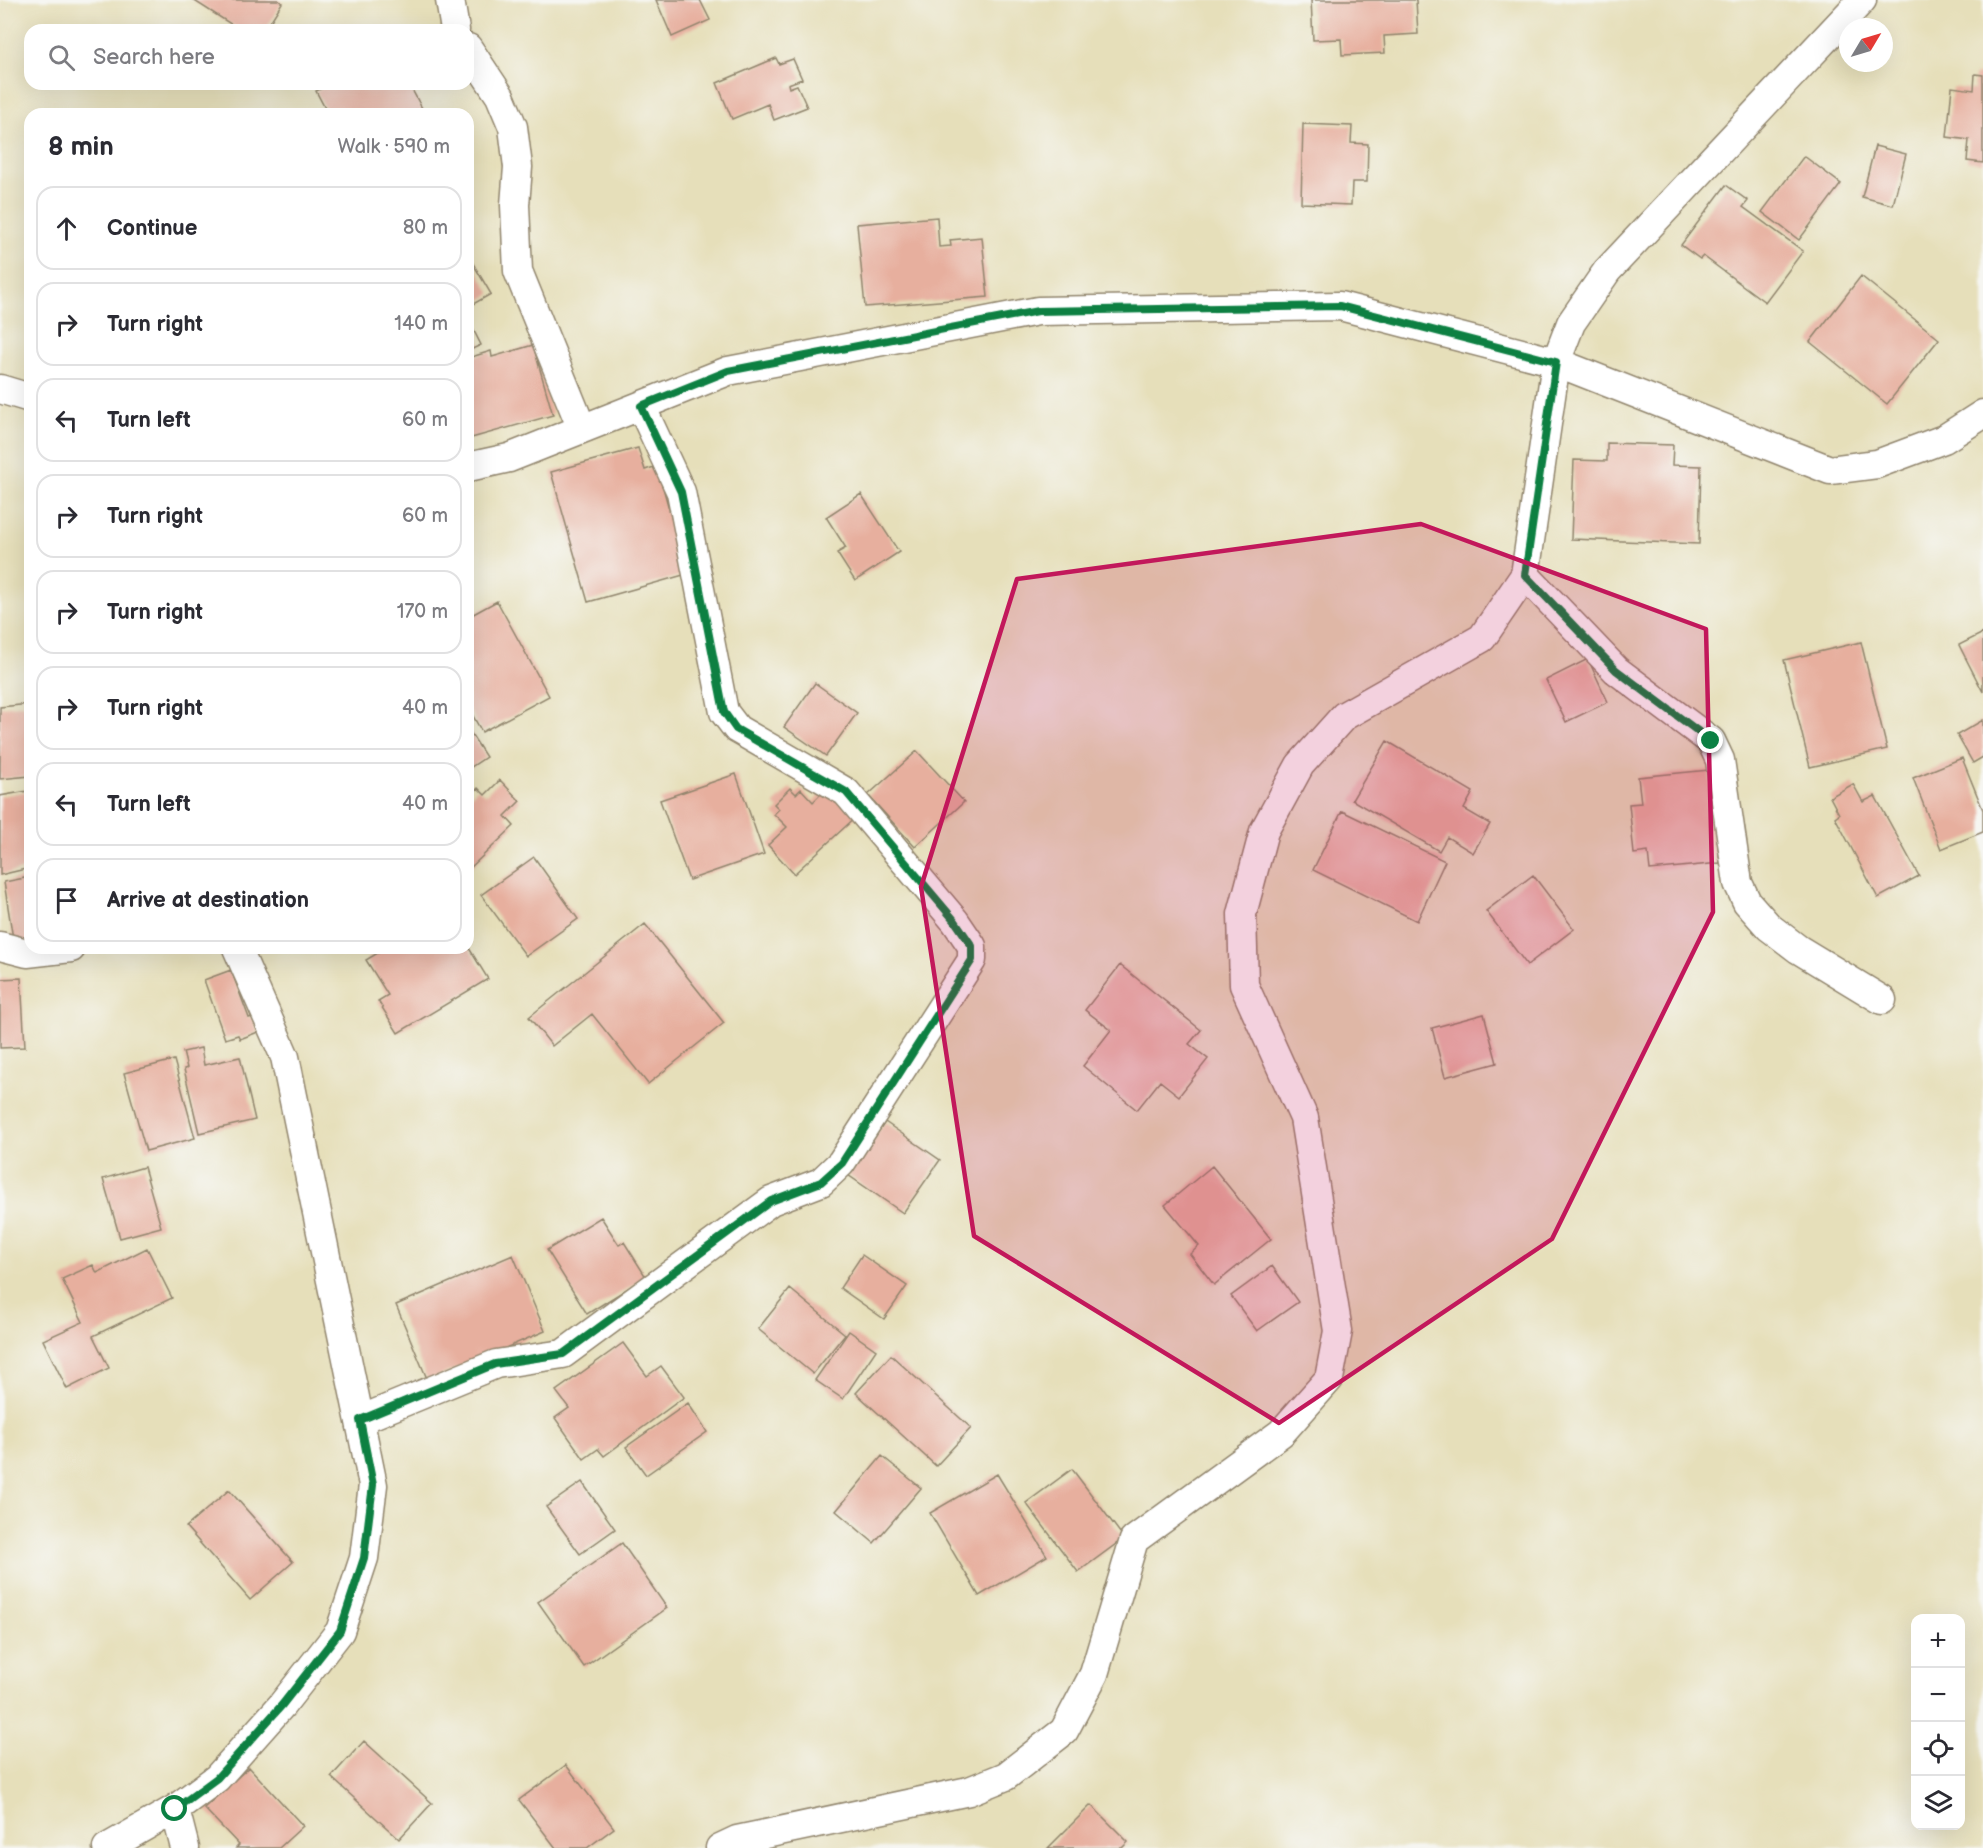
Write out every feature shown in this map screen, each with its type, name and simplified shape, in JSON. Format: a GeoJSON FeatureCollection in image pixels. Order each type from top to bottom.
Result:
{"type":"FeatureCollection","features":[{"type":"Feature","properties":{"kind":"street"},"geometry":{"type":"LineString","coordinates":[[450,0],[454,24]]}},
{"type":"Feature","properties":{"kind":"street"},"geometry":{"type":"LineString","coordinates":[[720,1848],[737,1840],[969,1791],[1006,1776],[1031,1757],[1064,1731],[1094,1674],[1134,1540],[1281,1433],[1329,1379],[1338,1331],[1304,1118],[1244,986],[1242,914],[1264,831],[1300,765],[1344,716],[1482,638],[1525,575],[1556,362],[1571,323],[1606,271],[1862,0]]}},
{"type":"Feature","properties":{"kind":"street"},"geometry":{"type":"LineString","coordinates":[[474,57],[500,96],[513,127],[518,166],[515,205],[518,271],[582,429]]}},
{"type":"Feature","properties":{"kind":"street"},"geometry":{"type":"LineString","coordinates":[[474,466],[510,458],[728,371],[1038,311],[1340,306],[1556,362],[1830,471],[1877,464],[1944,439],[1983,414]]}},
{"type":"Feature","properties":{"kind":"street"},"geometry":{"type":"LineString","coordinates":[[0,389],[24,397]]}},
{"type":"Feature","properties":{"kind":"street"},"geometry":{"type":"LineString","coordinates":[[360,1420],[495,1364],[563,1354],[771,1201],[821,1182],[842,1163],[972,960],[972,946],[955,921],[846,792],[736,729],[724,712],[681,492],[641,406]]}},
{"type":"Feature","properties":{"kind":"street"},"geometry":{"type":"LineString","coordinates":[[1525,575],[1616,670],[1711,741],[1720,760],[1738,883],[1747,902],[1769,927],[1798,950],[1882,999]]}},
{"type":"Feature","properties":{"kind":"street"},"geometry":{"type":"LineString","coordinates":[[0,946],[24,952]]}},
{"type":"Feature","properties":{"kind":"street"},"geometry":{"type":"LineString","coordinates":[[107,1848],[175,1809],[217,1778],[282,1705],[340,1631],[364,1558],[373,1485],[360,1420],[285,1057],[240,954]]}},
{"type":"Feature","properties":{"kind":"street"},"geometry":{"type":"LineString","coordinates":[[175,1809],[185,1848]]}},
{"type":"Feature","properties":{"kind":"highlighted area"},"geometry":{"type":"Polygon","coordinates":[[[1421,524],[1706,629],[1713,912],[1552,1239],[1279,1423],[974,1236],[921,887],[1017,579],[1421,524]]]}},
{"type":"Feature","properties":{"kind":"building"},"geometry":{"type":"Polygon","coordinates":[[[193,0],[278,0],[282,3],[269,24],[231,24],[193,0]]]}},
{"type":"Feature","properties":{"kind":"building"},"geometry":{"type":"Polygon","coordinates":[[[656,0],[700,0],[710,20],[672,37],[656,0]]]}},
{"type":"Feature","properties":{"kind":"building"},"geometry":{"type":"Polygon","coordinates":[[[1311,0],[1416,0],[1418,34],[1384,36],[1385,53],[1342,55],[1341,39],[1313,40],[1311,0]]]}},
{"type":"Feature","properties":{"kind":"building"},"geometry":{"type":"Polygon","coordinates":[[[776,58],[779,64],[793,59],[802,79],[788,84],[789,88],[797,85],[807,107],[774,120],[768,104],[732,119],[717,83],[776,58]]]}},
{"type":"Feature","properties":{"kind":"building"},"geometry":{"type":"Polygon","coordinates":[[[1975,74],[1983,75],[1983,163],[1967,161],[1969,140],[1947,137],[1952,87],[1974,90],[1975,74]]]}},
{"type":"Feature","properties":{"kind":"building"},"geometry":{"type":"Polygon","coordinates":[[[412,90],[422,108],[325,108],[316,91],[412,90]]]}},
{"type":"Feature","properties":{"kind":"building"},"geometry":{"type":"Polygon","coordinates":[[[1303,124],[1352,126],[1351,143],[1368,144],[1367,182],[1352,182],[1351,205],[1301,203],[1303,124]]]}},
{"type":"Feature","properties":{"kind":"building"},"geometry":{"type":"Polygon","coordinates":[[[1875,146],[1906,154],[1893,205],[1862,197],[1875,146]]]}},
{"type":"Feature","properties":{"kind":"building"},"geometry":{"type":"Polygon","coordinates":[[[1804,156],[1841,184],[1799,240],[1762,212],[1804,156]]]}},
{"type":"Feature","properties":{"kind":"building"},"geometry":{"type":"Polygon","coordinates":[[[1726,185],[1748,201],[1743,207],[1803,251],[1765,302],[1703,256],[1700,259],[1681,245],[1726,185]]]}},
{"type":"Feature","properties":{"kind":"building"},"geometry":{"type":"Polygon","coordinates":[[[937,217],[939,247],[951,246],[950,240],[982,237],[988,297],[865,307],[857,224],[937,217]]]}},
{"type":"Feature","properties":{"kind":"building"},"geometry":{"type":"Polygon","coordinates":[[[474,265],[491,294],[474,304],[474,265]]]}},
{"type":"Feature","properties":{"kind":"building"},"geometry":{"type":"Polygon","coordinates":[[[1861,276],[1939,339],[1887,404],[1810,342],[1861,276]]]}},
{"type":"Feature","properties":{"kind":"building"},"geometry":{"type":"Polygon","coordinates":[[[474,331],[481,345],[474,348],[474,331]]]}},
{"type":"Feature","properties":{"kind":"building"},"geometry":{"type":"Polygon","coordinates":[[[533,345],[553,415],[474,437],[474,356],[491,351],[492,357],[533,345]]]}},
{"type":"Feature","properties":{"kind":"building"},"geometry":{"type":"Polygon","coordinates":[[[1607,443],[1673,445],[1672,465],[1701,466],[1699,544],[1571,539],[1574,460],[1607,461],[1607,443]]]}},
{"type":"Feature","properties":{"kind":"building"},"geometry":{"type":"Polygon","coordinates":[[[638,448],[645,470],[657,466],[687,574],[588,602],[551,472],[638,448]]]}},
{"type":"Feature","properties":{"kind":"building"},"geometry":{"type":"Polygon","coordinates":[[[861,494],[899,552],[855,581],[837,553],[846,548],[826,517],[861,494]]]}},
{"type":"Feature","properties":{"kind":"building"},"geometry":{"type":"Polygon","coordinates":[[[497,601],[549,696],[482,732],[474,718],[474,614],[497,601]]]}},
{"type":"Feature","properties":{"kind":"building"},"geometry":{"type":"Polygon","coordinates":[[[1983,633],[1983,692],[1959,645],[1983,633]]]}},
{"type":"Feature","properties":{"kind":"building"},"geometry":{"type":"Polygon","coordinates":[[[1861,642],[1887,749],[1810,767],[1784,660],[1861,642]]]}},
{"type":"Feature","properties":{"kind":"building"},"geometry":{"type":"Polygon","coordinates":[[[1588,659],[1608,702],[1566,722],[1546,680],[1588,659]]]}},
{"type":"Feature","properties":{"kind":"building"},"geometry":{"type":"Polygon","coordinates":[[[815,683],[857,713],[826,756],[784,727],[815,683]]]}},
{"type":"Feature","properties":{"kind":"building"},"geometry":{"type":"Polygon","coordinates":[[[24,705],[24,777],[0,779],[0,707],[24,705]]]}},
{"type":"Feature","properties":{"kind":"building"},"geometry":{"type":"Polygon","coordinates":[[[1983,720],[1983,757],[1973,763],[1957,735],[1983,720]]]}},
{"type":"Feature","properties":{"kind":"building"},"geometry":{"type":"Polygon","coordinates":[[[474,738],[486,757],[474,765],[474,738]]]}},
{"type":"Feature","properties":{"kind":"building"},"geometry":{"type":"Polygon","coordinates":[[[1387,741],[1473,792],[1464,809],[1490,824],[1473,853],[1447,837],[1439,851],[1352,800],[1387,741]]]}},
{"type":"Feature","properties":{"kind":"building"},"geometry":{"type":"Polygon","coordinates":[[[917,751],[964,802],[915,847],[868,795],[917,751]]]}},
{"type":"Feature","properties":{"kind":"building"},"geometry":{"type":"Polygon","coordinates":[[[1962,758],[1983,810],[1983,832],[1941,849],[1913,778],[1962,758]]]}},
{"type":"Feature","properties":{"kind":"building"},"geometry":{"type":"Polygon","coordinates":[[[1709,770],[1720,863],[1650,870],[1648,852],[1634,854],[1629,804],[1641,803],[1638,777],[1709,770]]]}},
{"type":"Feature","properties":{"kind":"building"},"geometry":{"type":"Polygon","coordinates":[[[736,774],[764,854],[689,880],[660,800],[736,774]]]}},
{"type":"Feature","properties":{"kind":"building"},"geometry":{"type":"Polygon","coordinates":[[[500,780],[520,801],[505,816],[514,826],[474,864],[474,792],[478,788],[485,795],[500,780]]]}},
{"type":"Feature","properties":{"kind":"building"},"geometry":{"type":"Polygon","coordinates":[[[1853,784],[1863,802],[1875,796],[1919,876],[1878,898],[1835,817],[1839,814],[1830,797],[1853,784]]]}},
{"type":"Feature","properties":{"kind":"building"},"geometry":{"type":"Polygon","coordinates":[[[830,785],[858,815],[794,874],[768,845],[787,827],[774,814],[779,809],[774,804],[790,788],[796,794],[801,789],[813,802],[830,785]]]}},
{"type":"Feature","properties":{"kind":"building"},"geometry":{"type":"Polygon","coordinates":[[[24,792],[24,869],[0,875],[0,796],[24,792]]]}},
{"type":"Feature","properties":{"kind":"building"},"geometry":{"type":"Polygon","coordinates":[[[1342,811],[1445,861],[1417,921],[1313,870],[1342,811]]]}},
{"type":"Feature","properties":{"kind":"building"},"geometry":{"type":"Polygon","coordinates":[[[534,857],[578,919],[526,956],[481,895],[534,857]]]}},
{"type":"Feature","properties":{"kind":"building"},"geometry":{"type":"Polygon","coordinates":[[[1533,875],[1574,929],[1527,965],[1486,911],[1533,875]]]}},
{"type":"Feature","properties":{"kind":"building"},"geometry":{"type":"Polygon","coordinates":[[[24,878],[24,943],[14,945],[4,882],[24,878]]]}},
{"type":"Feature","properties":{"kind":"building"},"geometry":{"type":"Polygon","coordinates":[[[645,924],[724,1023],[648,1084],[592,1014],[552,1046],[529,1017],[645,924]]]}},
{"type":"Feature","properties":{"kind":"building"},"geometry":{"type":"Polygon","coordinates":[[[376,954],[473,954],[488,979],[398,1033],[378,1001],[388,995],[366,960],[376,954]]]}},
{"type":"Feature","properties":{"kind":"building"},"geometry":{"type":"Polygon","coordinates":[[[1120,965],[1201,1030],[1189,1044],[1208,1059],[1179,1096],[1160,1081],[1137,1110],[1083,1066],[1111,1030],[1085,1010],[1120,965]]]}},
{"type":"Feature","properties":{"kind":"building"},"geometry":{"type":"Polygon","coordinates":[[[231,970],[249,1018],[252,1017],[258,1032],[240,1039],[238,1035],[225,1039],[204,980],[231,970]]]}},
{"type":"Feature","properties":{"kind":"building"},"geometry":{"type":"Polygon","coordinates":[[[21,978],[25,1047],[0,1048],[0,979],[21,978]]]}},
{"type":"Feature","properties":{"kind":"building"},"geometry":{"type":"Polygon","coordinates":[[[1484,1014],[1497,1063],[1445,1077],[1432,1028],[1484,1014]]]}},
{"type":"Feature","properties":{"kind":"building"},"geometry":{"type":"Polygon","coordinates":[[[201,1048],[204,1065],[240,1057],[255,1120],[199,1133],[184,1069],[187,1068],[183,1052],[201,1048]]]}},
{"type":"Feature","properties":{"kind":"building"},"geometry":{"type":"Polygon","coordinates":[[[174,1060],[195,1138],[146,1151],[124,1073],[174,1060]]]}},
{"type":"Feature","properties":{"kind":"building"},"geometry":{"type":"Polygon","coordinates":[[[885,1122],[940,1160],[903,1213],[848,1175],[885,1122]]]}},
{"type":"Feature","properties":{"kind":"building"},"geometry":{"type":"Polygon","coordinates":[[[1212,1166],[1271,1239],[1214,1285],[1190,1254],[1199,1246],[1165,1205],[1212,1166]]]}},
{"type":"Feature","properties":{"kind":"building"},"geometry":{"type":"Polygon","coordinates":[[[144,1167],[161,1227],[120,1238],[103,1179],[144,1167]]]}},
{"type":"Feature","properties":{"kind":"building"},"geometry":{"type":"Polygon","coordinates":[[[601,1217],[619,1245],[624,1242],[646,1277],[587,1314],[547,1250],[601,1217]]]}},
{"type":"Feature","properties":{"kind":"building"},"geometry":{"type":"Polygon","coordinates":[[[147,1248],[172,1298],[93,1336],[109,1368],[67,1389],[43,1340],[83,1322],[62,1279],[93,1265],[97,1273],[147,1248]]]}},
{"type":"Feature","properties":{"kind":"building"},"geometry":{"type":"Polygon","coordinates":[[[513,1255],[545,1331],[428,1381],[396,1305],[513,1255]]]}},
{"type":"Feature","properties":{"kind":"building"},"geometry":{"type":"Polygon","coordinates":[[[862,1255],[907,1286],[884,1319],[840,1288],[862,1255]]]}},
{"type":"Feature","properties":{"kind":"building"},"geometry":{"type":"Polygon","coordinates":[[[1272,1266],[1298,1302],[1257,1331],[1231,1296],[1272,1266]]]}},
{"type":"Feature","properties":{"kind":"building"},"geometry":{"type":"Polygon","coordinates":[[[790,1289],[845,1334],[813,1374],[758,1329],[790,1289]]]}},
{"type":"Feature","properties":{"kind":"building"},"geometry":{"type":"Polygon","coordinates":[[[849,1331],[876,1350],[843,1399],[815,1380],[849,1331]]]}},
{"type":"Feature","properties":{"kind":"building"},"geometry":{"type":"Polygon","coordinates":[[[623,1343],[647,1376],[661,1366],[684,1397],[604,1456],[598,1449],[584,1459],[555,1418],[569,1408],[556,1391],[623,1343]]]}},
{"type":"Feature","properties":{"kind":"building"},"geometry":{"type":"Polygon","coordinates":[[[891,1355],[971,1428],[936,1466],[856,1393],[891,1355]]]}},
{"type":"Feature","properties":{"kind":"building"},"geometry":{"type":"Polygon","coordinates":[[[688,1403],[707,1432],[646,1475],[626,1447],[688,1403]]]}},
{"type":"Feature","properties":{"kind":"building"},"geometry":{"type":"Polygon","coordinates":[[[882,1456],[921,1488],[874,1543],[836,1511],[882,1456]]]}},
{"type":"Feature","properties":{"kind":"building"},"geometry":{"type":"Polygon","coordinates":[[[1072,1469],[1124,1538],[1078,1572],[1026,1503],[1072,1469]]]}},
{"type":"Feature","properties":{"kind":"building"},"geometry":{"type":"Polygon","coordinates":[[[997,1474],[1047,1556],[979,1596],[930,1513],[997,1474]]]}},
{"type":"Feature","properties":{"kind":"building"},"geometry":{"type":"Polygon","coordinates":[[[582,1482],[615,1529],[580,1554],[546,1507],[582,1482]]]}},
{"type":"Feature","properties":{"kind":"building"},"geometry":{"type":"Polygon","coordinates":[[[229,1490],[293,1562],[250,1600],[186,1527],[229,1490]]]}},
{"type":"Feature","properties":{"kind":"building"},"geometry":{"type":"Polygon","coordinates":[[[622,1543],[667,1608],[584,1667],[538,1602],[622,1543]]]}},
{"type":"Feature","properties":{"kind":"building"},"geometry":{"type":"Polygon","coordinates":[[[364,1741],[432,1803],[399,1839],[331,1777],[364,1741]]]}},
{"type":"Feature","properties":{"kind":"building"},"geometry":{"type":"Polygon","coordinates":[[[566,1765],[614,1828],[587,1848],[556,1848],[519,1800],[566,1765]]]}},
{"type":"Feature","properties":{"kind":"building"},"geometry":{"type":"Polygon","coordinates":[[[249,1767],[303,1826],[279,1848],[236,1848],[239,1845],[204,1808],[249,1767]]]}},
{"type":"Feature","properties":{"kind":"building"},"geometry":{"type":"Polygon","coordinates":[[[1091,1805],[1128,1842],[1122,1848],[1048,1848],[1091,1805]]]}},
{"type":"Feature","properties":{"kind":"route"},"geometry":{"type":"LineString","coordinates":[[175,1809],[217,1778],[282,1705],[340,1631],[364,1558],[373,1485],[360,1420],[495,1364],[563,1354],[771,1201],[821,1182],[842,1163],[972,960],[972,946],[955,921],[846,792],[736,729],[724,712],[719,697],[681,492],[641,406],[728,371],[1038,311],[1340,306],[1556,362],[1525,575],[1616,670],[1711,741]]}}]}
